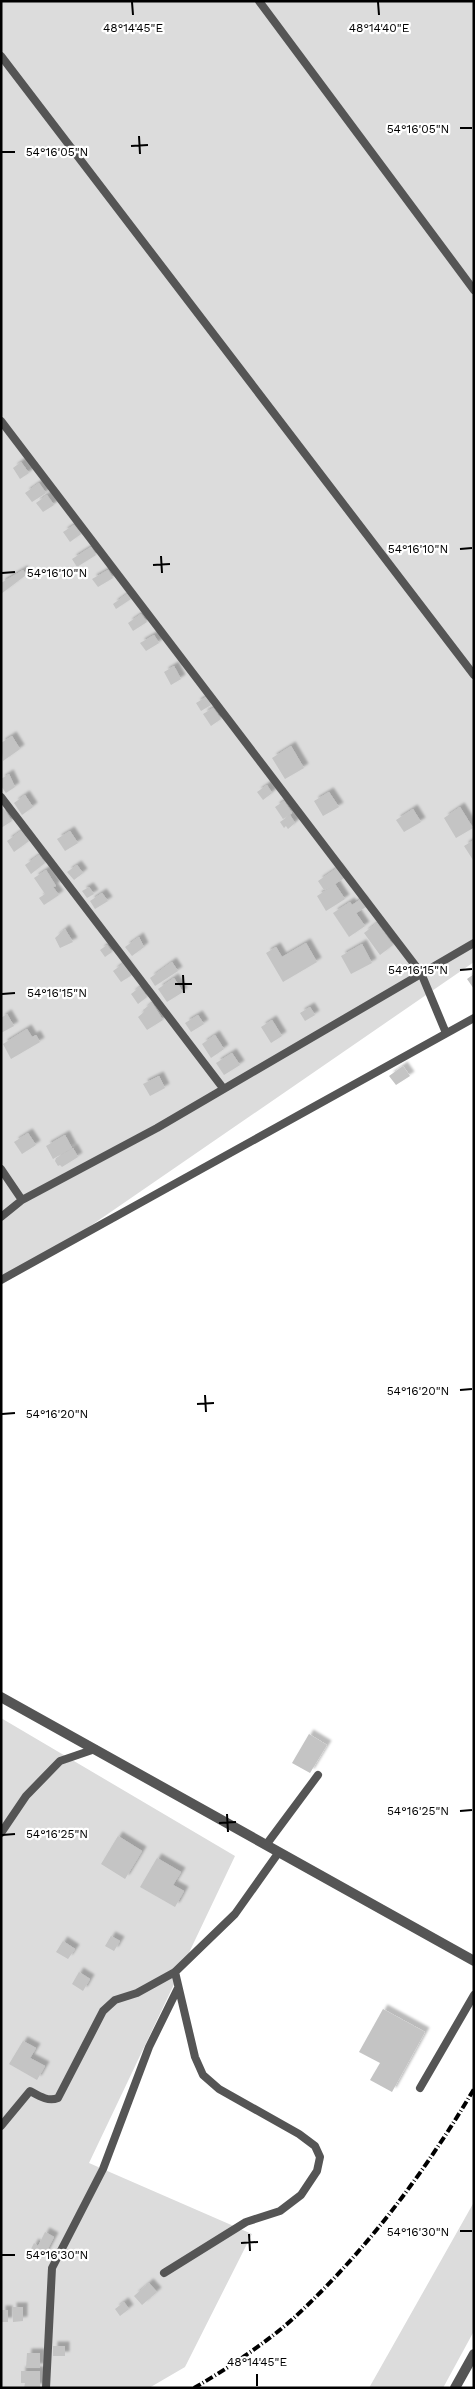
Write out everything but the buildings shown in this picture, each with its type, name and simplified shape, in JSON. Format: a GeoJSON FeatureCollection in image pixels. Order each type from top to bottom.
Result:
{"type":"FeatureCollection","features":[{"type":"Feature","properties":{"kind":"street"},"geometry":{"type":"LineString","coordinates":[[1,1697],[474,1961]]}},
{"type":"Feature","properties":{"kind":"street"},"geometry":{"type":"LineString","coordinates":[[455,2388],[474,2354]]}},
{"type":"Feature","properties":{"kind":"lane"},"geometry":{"type":"LineString","coordinates":[[259,1],[474,290]]}},
{"type":"Feature","properties":{"kind":"lane"},"geometry":{"type":"LineString","coordinates":[[1,56],[474,675]]}},
{"type":"Feature","properties":{"kind":"lane"},"geometry":{"type":"LineString","coordinates":[[1,421],[421,973],[446,1033]]}},
{"type":"Feature","properties":{"kind":"lane"},"geometry":{"type":"LineString","coordinates":[[1,797],[222,1088]]}},
{"type":"Feature","properties":{"kind":"lane"},"geometry":{"type":"LineString","coordinates":[[1,1217],[22,1200],[157,1128],[222,1088],[474,943]]}},
{"type":"Feature","properties":{"kind":"lane"},"geometry":{"type":"LineString","coordinates":[[1,1280],[474,1018]]}},
{"type":"Feature","properties":{"kind":"lane"},"geometry":{"type":"LineString","coordinates":[[1,1169],[22,1200]]}},
{"type":"Feature","properties":{"kind":"lane"},"geometry":{"type":"LineString","coordinates":[[1,1833],[26,1796],[60,1761],[95,1749]]}},
{"type":"Feature","properties":{"kind":"lane"},"geometry":{"type":"LineString","coordinates":[[266,1845],[318,1775]]}},
{"type":"Feature","properties":{"kind":"lane"},"geometry":{"type":"LineString","coordinates":[[1,2126],[30,2091],[45,2099],[53,2100],[58,2098],[103,2011],[115,2000],[137,1993],[174,1972],[235,1914],[279,1852]]}},
{"type":"Feature","properties":{"kind":"lane"},"geometry":{"type":"LineString","coordinates":[[164,2273],[246,2222],[280,2211],[301,2195],[317,2171],[320,2157],[315,2146],[299,2134],[219,2089],[203,2075],[195,2057],[174,1972]]}},
{"type":"Feature","properties":{"kind":"lane"},"geometry":{"type":"LineString","coordinates":[[46,2388],[52,2268],[103,2169],[146,2056],[178,1988]]}},
{"type":"Feature","properties":{"kind":"lane"},"geometry":{"type":"LineString","coordinates":[[420,2088],[474,1995]]}},
{"type":"Feature","properties":{"kind":"shaded area"},"geometry":{"type":"Polygon","coordinates":[[[1,1],[474,1],[474,962],[38,1262],[1,1285],[1,1]]]}},
{"type":"Feature","properties":{"kind":"shaded area"},"geometry":{"type":"Polygon","coordinates":[[[1,1718],[235,1856],[89,2163],[252,2234],[185,2367],[149,2388],[1,2388],[1,1718]]]}},
{"type":"Feature","properties":{"kind":"shaded area"},"geometry":{"type":"Polygon","coordinates":[[[474,2202],[474,2331],[443,2388],[369,2388],[474,2202]]]}},
{"type":"Feature","properties":{"kind":"railway"},"geometry":{"type":"LineString","coordinates":[[194,2388],[261,2345],[322,2291],[371,2237],[415,2180],[474,2089]]}}]}
